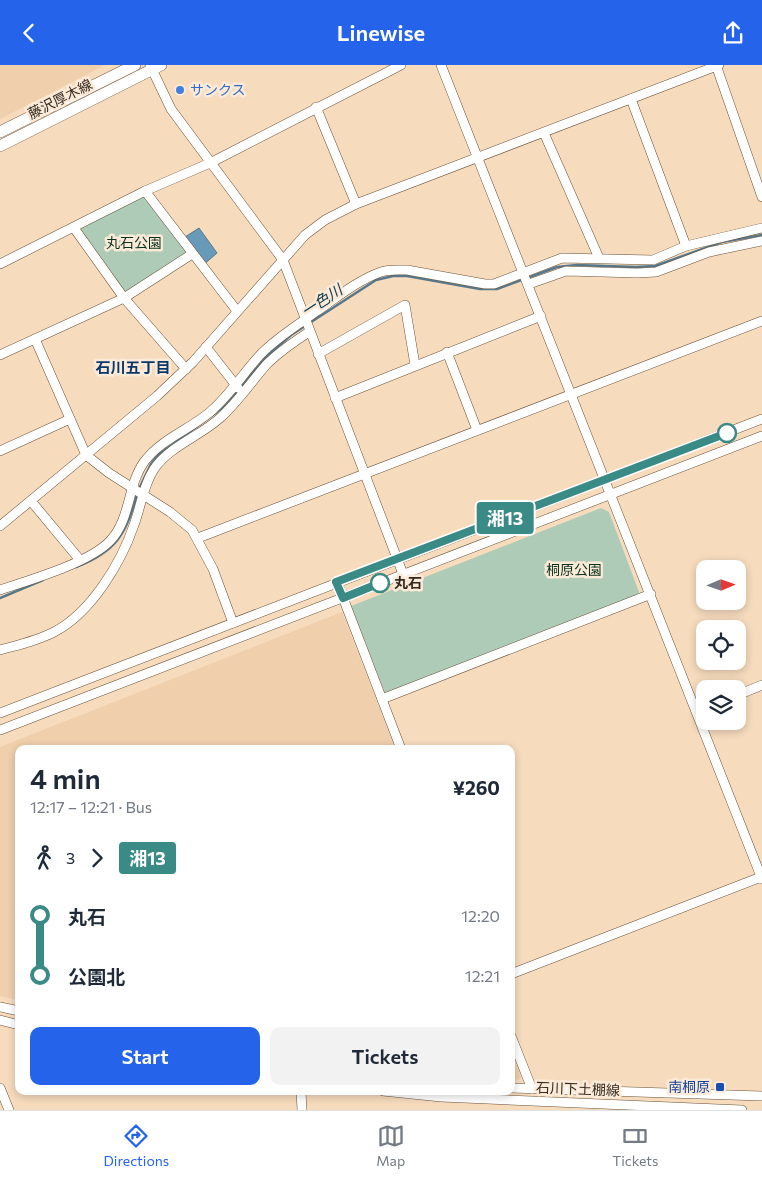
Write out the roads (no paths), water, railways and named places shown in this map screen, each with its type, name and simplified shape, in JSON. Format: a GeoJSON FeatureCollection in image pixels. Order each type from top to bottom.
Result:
{"type":"FeatureCollection","features":[{"type":"Feature","properties":{"kind":"main road","name":"藤沢厚木線"},"geometry":{"type":"LineString","coordinates":[[0,132],[135,65]]}},
{"type":"Feature","properties":{"kind":"main road","name":"藤沢厚木線"},"geometry":{"type":"LineString","coordinates":[[0,147],[154,66]]}},
{"type":"Feature","properties":{"kind":"street"},"geometry":{"type":"LineString","coordinates":[[0,264],[145,191],[210,163],[401,65]]}},
{"type":"Feature","properties":{"kind":"street"},"geometry":{"type":"LineString","coordinates":[[441,65],[651,594],[696,698]]}},
{"type":"Feature","properties":{"kind":"street"},"geometry":{"type":"LineString","coordinates":[[0,526],[186,369],[305,235],[325,220],[356,204],[717,65],[762,197]]}},
{"type":"Feature","properties":{"kind":"street"},"geometry":{"type":"LineString","coordinates":[[154,66],[171,109],[283,260],[403,574]]}},
{"type":"Feature","properties":{"kind":"street"},"geometry":{"type":"LineString","coordinates":[[630,99],[686,246]]}},
{"type":"Feature","properties":{"kind":"street"},"geometry":{"type":"LineString","coordinates":[[316,107],[356,204]]}},
{"type":"Feature","properties":{"kind":"street"},"geometry":{"type":"LineString","coordinates":[[544,133],[599,258]]}},
{"type":"Feature","properties":{"kind":"street"},"geometry":{"type":"LineString","coordinates":[[145,191],[237,311]]}},
{"type":"Feature","properties":{"kind":"street"},"geometry":{"type":"LineString","coordinates":[[74,228],[124,298],[186,369]]}},
{"type":"Feature","properties":{"kind":"street"},"geometry":{"type":"LineString","coordinates":[[526,277],[562,258],[653,260],[686,246],[762,228]]}},
{"type":"Feature","properties":{"kind":"street"},"geometry":{"type":"LineString","coordinates":[[0,650],[56,631],[87,604],[110,576],[129,540],[143,494],[151,475],[161,461],[218,420],[243,394],[268,363],[329,302],[383,271],[407,270],[485,284],[526,277],[548,276],[566,271],[656,272],[709,252],[762,241]]}},
{"type":"Feature","properties":{"kind":"street"},"geometry":{"type":"LineString","coordinates":[[0,355],[124,298],[192,254]]}},
{"type":"Feature","properties":{"kind":"street"},"geometry":{"type":"LineString","coordinates":[[318,354],[405,305],[415,365]]}},
{"type":"Feature","properties":{"kind":"street"},"geometry":{"type":"LineString","coordinates":[[336,398],[541,316]]}},
{"type":"Feature","properties":{"kind":"street"},"geometry":{"type":"LineString","coordinates":[[198,538],[762,321]]}},
{"type":"Feature","properties":{"kind":"street"},"geometry":{"type":"LineString","coordinates":[[0,590],[97,552],[118,531],[137,475],[150,455],[166,441],[208,413],[275,341],[307,326]]}},
{"type":"Feature","properties":{"kind":"street"},"geometry":{"type":"LineString","coordinates":[[35,339],[86,455],[185,523],[198,538],[213,569],[233,623]]}},
{"type":"Feature","properties":{"kind":"street"},"geometry":{"type":"LineString","coordinates":[[206,347],[243,394]]}},
{"type":"Feature","properties":{"kind":"street"},"geometry":{"type":"LineString","coordinates":[[447,352],[477,430]]}},
{"type":"Feature","properties":{"kind":"street"},"geometry":{"type":"LineString","coordinates":[[0,451],[70,419]]}},
{"type":"Feature","properties":{"kind":"street"},"geometry":{"type":"LineString","coordinates":[[0,713],[762,419]]}},
{"type":"Feature","properties":{"kind":"street"},"geometry":{"type":"LineString","coordinates":[[0,730],[762,436]]}},
{"type":"Feature","properties":{"kind":"street"},"geometry":{"type":"LineString","coordinates":[[31,501],[80,560]]}},
{"type":"Feature","properties":{"kind":"street"},"geometry":{"type":"LineString","coordinates":[[336,582],[399,745]]}},
{"type":"Feature","properties":{"kind":"street"},"geometry":{"type":"LineString","coordinates":[[382,699],[651,594]]}},
{"type":"Feature","properties":{"kind":"street"},"geometry":{"type":"LineString","coordinates":[[746,692],[762,685]]}},
{"type":"Feature","properties":{"kind":"street"},"geometry":{"type":"LineString","coordinates":[[515,972],[762,878],[709,730]]}},
{"type":"Feature","properties":{"kind":"street"},"geometry":{"type":"LineString","coordinates":[[0,1007],[15,1010]]}},
{"type":"Feature","properties":{"kind":"street"},"geometry":{"type":"LineString","coordinates":[[0,1020],[15,1024]]}},
{"type":"Feature","properties":{"kind":"street"},"geometry":{"type":"LineString","coordinates":[[515,1046],[532,1089]]}},
{"type":"Feature","properties":{"kind":"street"},"geometry":{"type":"LineString","coordinates":[[0,1088],[9,1110]]}},
{"type":"Feature","properties":{"kind":"street","name":"石川下土棚線"},"geometry":{"type":"LineString","coordinates":[[515,1088],[762,1096]]}},
{"type":"Feature","properties":{"kind":"street"},"geometry":{"type":"LineString","coordinates":[[301,1095],[302,1110]]}},
{"type":"Feature","properties":{"kind":"street","name":"石川下土棚線"},"geometry":{"type":"LineString","coordinates":[[424,1095],[535,1106],[742,1110]]}},
{"type":"Feature","properties":{"kind":"water"},"geometry":{"type":"Polygon","coordinates":[[[199,228],[217,253],[202,266],[182,239],[199,228]]]}},
{"type":"Feature","properties":{"kind":"waterway","name":"一色川"},"geometry":{"type":"LineString","coordinates":[[139,489],[151,464],[158,455],[225,406],[266,357],[291,335],[376,280],[393,276],[407,276],[480,289],[497,289],[557,267],[577,265],[655,266],[722,242],[762,235]]}},
{"type":"Feature","properties":{"kind":"waterway","name":"一色川"},"geometry":{"type":"LineString","coordinates":[[76,567],[101,555],[117,540],[129,520],[137,494]]}},
{"type":"Feature","properties":{"kind":"waterway","name":"一色川"},"geometry":{"type":"LineString","coordinates":[[0,598],[43,580]]}},
{"type":"Feature","properties":{"kind":"place","name":"サンクス"},"geometry":{"type":"Point","coordinates":[180,90]}},
{"type":"Feature","properties":{"kind":"place","name":"丸石"},"geometry":{"type":"Point","coordinates":[380,583]}},
{"type":"Feature","properties":{"kind":"place","name":"南桐原"},"geometry":{"type":"Point","coordinates":[720,1087]}},
{"type":"Feature","properties":{"kind":"district","name":"石川五丁目"},"geometry":{"type":"Point","coordinates":[133,368]}},
{"type":"Feature","properties":{"kind":"park label","name":"丸石公園"},"geometry":{"type":"Point","coordinates":[134,243]}},
{"type":"Feature","properties":{"kind":"park label","name":"桐原公園"},"geometry":{"type":"Point","coordinates":[574,570]}}]}
